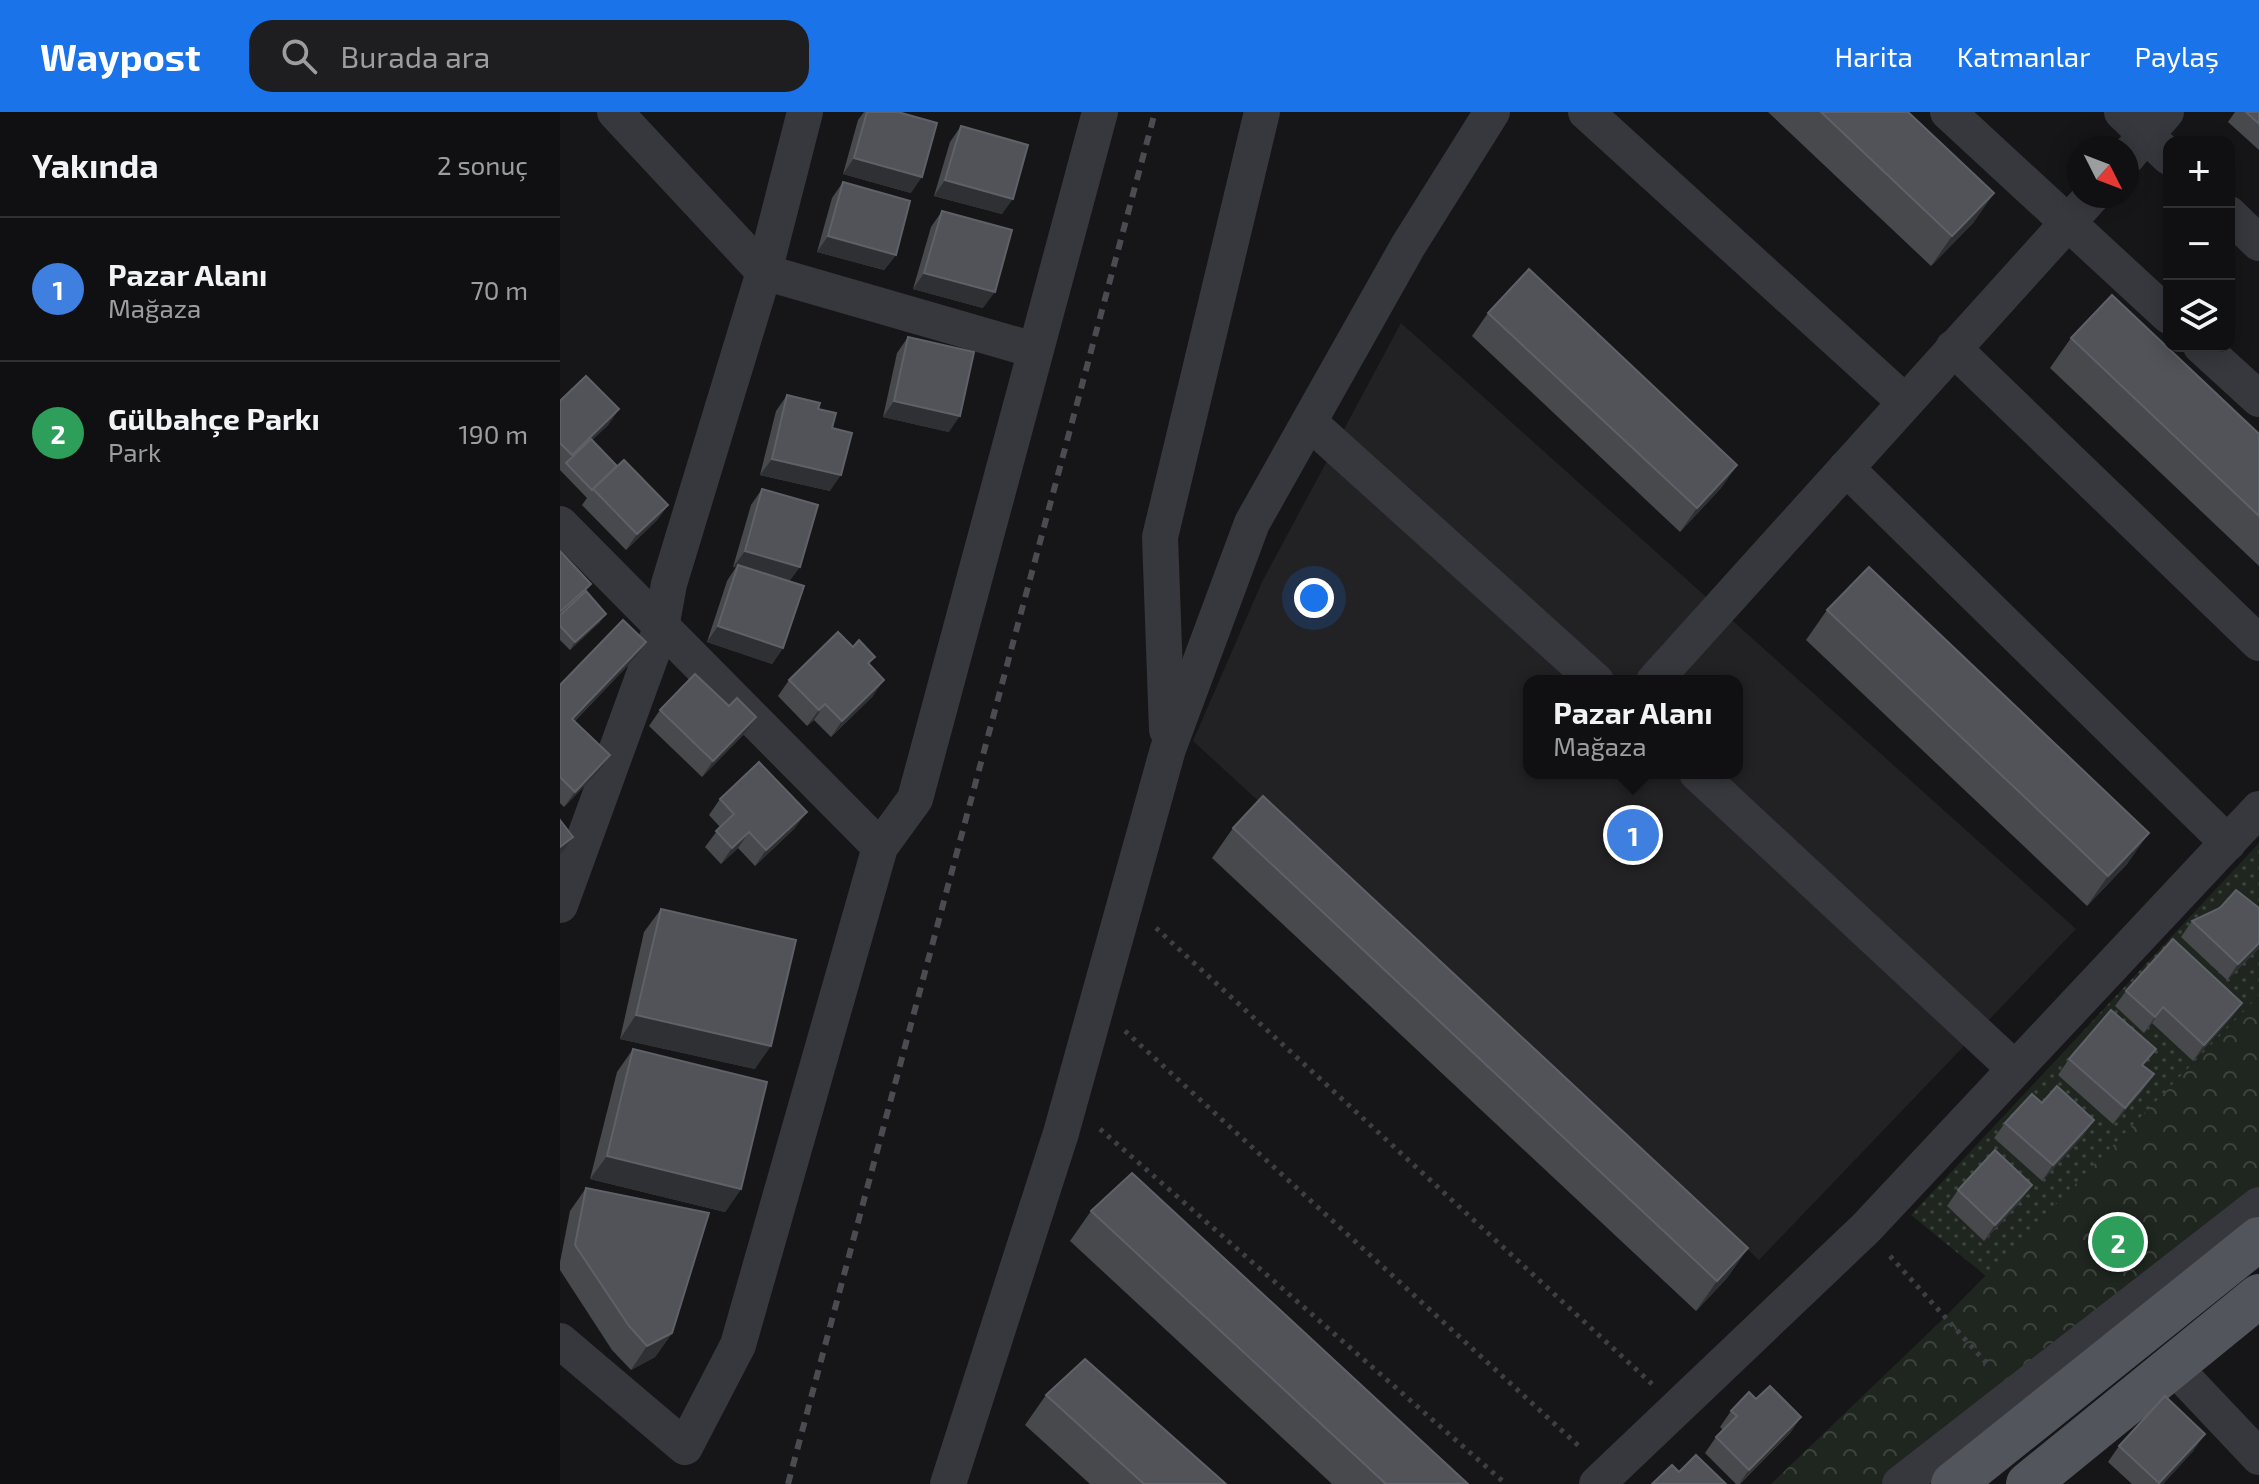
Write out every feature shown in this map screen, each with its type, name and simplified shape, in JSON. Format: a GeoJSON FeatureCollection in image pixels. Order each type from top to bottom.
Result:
{"type":"FeatureCollection","features":[{"type":"Feature","properties":{"kind":"main road"},"geometry":{"type":"LineString","coordinates":[[1953,1484],[2259,1239]]}},
{"type":"Feature","properties":{"kind":"main road"},"geometry":{"type":"LineString","coordinates":[[2028,1484],[2259,1296]]}},
{"type":"Feature","properties":{"kind":"street"},"geometry":{"type":"LineString","coordinates":[[615,112],[764,272],[1034,350]]}},
{"type":"Feature","properties":{"kind":"street"},"geometry":{"type":"LineString","coordinates":[[560,905],[661,628],[669,584],[764,272],[805,112]]}},
{"type":"Feature","properties":{"kind":"street"},"geometry":{"type":"LineString","coordinates":[[560,1341],[685,1447],[738,1345],[880,847],[915,799],[1100,112]]}},
{"type":"Feature","properties":{"kind":"street"},"geometry":{"type":"LineString","coordinates":[[1168,749],[1160,537],[1262,112]]}},
{"type":"Feature","properties":{"kind":"street"},"geometry":{"type":"LineString","coordinates":[[948,1484],[1070,1102],[1168,749],[1252,523],[1408,246],[1492,112]]}},
{"type":"Feature","properties":{"kind":"street"},"geometry":{"type":"LineString","coordinates":[[1586,112],[1905,402]]}},
{"type":"Feature","properties":{"kind":"street"},"geometry":{"type":"LineString","coordinates":[[1948,112],[2080,209],[2163,309]]}},
{"type":"Feature","properties":{"kind":"street"},"geometry":{"type":"LineString","coordinates":[[1659,675],[2080,209]]}},
{"type":"Feature","properties":{"kind":"street"},"geometry":{"type":"LineString","coordinates":[[2235,220],[2259,243]]}},
{"type":"Feature","properties":{"kind":"street"},"geometry":{"type":"LineString","coordinates":[[1953,348],[2259,643]]}},
{"type":"Feature","properties":{"kind":"street"},"geometry":{"type":"LineString","coordinates":[[2208,352],[2259,399]]}},
{"type":"Feature","properties":{"kind":"street"},"geometry":{"type":"LineString","coordinates":[[1309,422],[1589,675]]}},
{"type":"Feature","properties":{"kind":"street"},"geometry":{"type":"LineString","coordinates":[[1846,468],[2228,843]]}},
{"type":"Feature","properties":{"kind":"street"},"geometry":{"type":"LineString","coordinates":[[560,524],[880,847]]}},
{"type":"Feature","properties":{"kind":"street"},"geometry":{"type":"LineString","coordinates":[[1703,779],[2015,1069]]}},
{"type":"Feature","properties":{"kind":"street"},"geometry":{"type":"LineString","coordinates":[[1603,1479],[1866,1228],[2259,809]]}},
{"type":"Feature","properties":{"kind":"street"},"geometry":{"type":"LineString","coordinates":[[1900,1484],[2259,1205]]}},
{"type":"Feature","properties":{"kind":"street"},"geometry":{"type":"LineString","coordinates":[[2173,1366],[2259,1457]]}},
{"type":"Feature","properties":{"kind":"path"},"geometry":{"type":"LineString","coordinates":[[1126,900],[1677,1407]]}},
{"type":"Feature","properties":{"kind":"path"},"geometry":{"type":"LineString","coordinates":[[1096,1005],[1603,1479]]}},
{"type":"Feature","properties":{"kind":"path"},"geometry":{"type":"LineString","coordinates":[[1070,1102],[1506,1484]]}},
{"type":"Feature","properties":{"kind":"path"},"geometry":{"type":"LineString","coordinates":[[1866,1228],[2015,1395]]}},
{"type":"Feature","properties":{"kind":"shaded area"},"geometry":{"type":"Polygon","coordinates":[[[1401,323],[2076,929],[1759,1260],[1193,741],[1262,582],[1401,323]]]}},
{"type":"Feature","properties":{"kind":"green space"},"geometry":{"type":"Polygon","coordinates":[[[2259,843],[2259,996],[1986,1276],[1911,1215],[2259,843]]]}},
{"type":"Feature","properties":{"kind":"green space"},"geometry":{"type":"Polygon","coordinates":[[[2259,996],[2259,1209],[1916,1484],[1771,1484],[1944,1318],[2259,996]]]}},
{"type":"Feature","properties":{"kind":"building"},"geometry":{"type":"Polygon","coordinates":[[[867,112],[898,112],[937,123],[922,177],[854,158],[867,112]]]}},
{"type":"Feature","properties":{"kind":"building"},"geometry":{"type":"Polygon","coordinates":[[[1821,112],[1908,112],[1994,193],[1952,236],[1821,112]]]}},
{"type":"Feature","properties":{"kind":"building"},"geometry":{"type":"Polygon","coordinates":[[[2246,112],[2259,112],[2259,124],[2246,112]]]}},
{"type":"Feature","properties":{"kind":"building"},"geometry":{"type":"Polygon","coordinates":[[[961,126],[1028,145],[1013,199],[945,180],[961,126]]]}},
{"type":"Feature","properties":{"kind":"building"},"geometry":{"type":"Polygon","coordinates":[[[843,182],[910,201],[896,255],[828,236],[843,182]]]}},
{"type":"Feature","properties":{"kind":"building"},"geometry":{"type":"Polygon","coordinates":[[[942,211],[1012,230],[995,292],[924,273],[942,211]]]}},
{"type":"Feature","properties":{"kind":"building"},"geometry":{"type":"Polygon","coordinates":[[[1529,269],[1737,465],[1697,508],[1488,313],[1529,269]]]}},
{"type":"Feature","properties":{"kind":"building"},"geometry":{"type":"Polygon","coordinates":[[[2112,295],[2163,343],[2163,352],[2172,352],[2259,434],[2259,516],[2071,338],[2112,295]]]}},
{"type":"Feature","properties":{"kind":"building"},"geometry":{"type":"Polygon","coordinates":[[[908,337],[974,352],[960,416],[894,401],[908,337]]]}},
{"type":"Feature","properties":{"kind":"building"},"geometry":{"type":"Polygon","coordinates":[[[586,376],[619,409],[572,455],[560,443],[560,401],[586,376]]]}},
{"type":"Feature","properties":{"kind":"building"},"geometry":{"type":"Polygon","coordinates":[[[787,395],[820,403],[818,409],[836,413],[832,428],[852,433],[841,475],[772,459],[787,395]]]}},
{"type":"Feature","properties":{"kind":"building"},"geometry":{"type":"Polygon","coordinates":[[[591,439],[617,466],[592,490],[566,463],[591,439]]]}},
{"type":"Feature","properties":{"kind":"building"},"geometry":{"type":"Polygon","coordinates":[[[624,460],[668,505],[637,534],[593,489],[624,460]]]}},
{"type":"Feature","properties":{"kind":"building"},"geometry":{"type":"Polygon","coordinates":[[[762,489],[818,505],[800,567],[745,551],[762,489]]]}},
{"type":"Feature","properties":{"kind":"building"},"geometry":{"type":"Polygon","coordinates":[[[560,551],[591,584],[560,612],[560,551]]]}},
{"type":"Feature","properties":{"kind":"building"},"geometry":{"type":"Polygon","coordinates":[[[738,565],[804,586],[783,648],[718,626],[738,565]]]}},
{"type":"Feature","properties":{"kind":"building"},"geometry":{"type":"Polygon","coordinates":[[[1869,567],[2149,833],[2108,876],[1827,610],[1869,567]]]}},
{"type":"Feature","properties":{"kind":"building"},"geometry":{"type":"Polygon","coordinates":[[[586,591],[606,614],[575,642],[560,626],[560,615],[586,591]]]}},
{"type":"Feature","properties":{"kind":"building"},"geometry":{"type":"Polygon","coordinates":[[[623,620],[646,642],[572,719],[610,755],[575,792],[560,777],[560,685],[623,620]]]}},
{"type":"Feature","properties":{"kind":"building"},"geometry":{"type":"Polygon","coordinates":[[[838,632],[853,647],[859,640],[875,657],[868,663],[884,680],[842,721],[825,704],[819,710],[789,680],[838,632]]]}},
{"type":"Feature","properties":{"kind":"building"},"geometry":{"type":"Polygon","coordinates":[[[695,674],[729,706],[737,698],[756,717],[713,761],[660,710],[695,674]]]}},
{"type":"Feature","properties":{"kind":"building"},"geometry":{"type":"Polygon","coordinates":[[[759,762],[807,812],[766,850],[749,832],[732,848],[716,831],[734,814],[720,799],[759,762]]]}},
{"type":"Feature","properties":{"kind":"building"},"geometry":{"type":"Polygon","coordinates":[[[1263,796],[1748,1248],[1717,1281],[1233,828],[1263,796]]]}},
{"type":"Feature","properties":{"kind":"building"},"geometry":{"type":"Polygon","coordinates":[[[560,820],[573,837],[560,847],[560,820]]]}},
{"type":"Feature","properties":{"kind":"building"},"geometry":{"type":"Polygon","coordinates":[[[2236,890],[2259,908],[2259,943],[2238,964],[2192,921],[2220,908],[2236,890]]]}},
{"type":"Feature","properties":{"kind":"building"},"geometry":{"type":"Polygon","coordinates":[[[661,909],[796,940],[771,1046],[636,1015],[661,909]]]}},
{"type":"Feature","properties":{"kind":"building"},"geometry":{"type":"Polygon","coordinates":[[[2173,939],[2242,1003],[2204,1045],[2163,1007],[2155,1017],[2126,991],[2173,939]]]}},
{"type":"Feature","properties":{"kind":"building"},"geometry":{"type":"Polygon","coordinates":[[[2111,1010],[2156,1049],[2142,1065],[2154,1074],[2125,1108],[2069,1059],[2111,1010]]]}},
{"type":"Feature","properties":{"kind":"building"},"geometry":{"type":"Polygon","coordinates":[[[633,1049],[767,1082],[741,1189],[607,1156],[633,1049]]]}},
{"type":"Feature","properties":{"kind":"building"},"geometry":{"type":"Polygon","coordinates":[[[2057,1086],[2094,1120],[2053,1165],[2005,1123],[2032,1094],[2042,1103],[2057,1086]]]}},
{"type":"Feature","properties":{"kind":"building"},"geometry":{"type":"Polygon","coordinates":[[[1995,1150],[2032,1185],[1995,1225],[1958,1190],[1995,1150]]]}},
{"type":"Feature","properties":{"kind":"building"},"geometry":{"type":"Polygon","coordinates":[[[1132,1173],[1468,1484],[1386,1484],[1091,1211],[1132,1173]]]}},
{"type":"Feature","properties":{"kind":"building"},"geometry":{"type":"Polygon","coordinates":[[[586,1188],[709,1213],[672,1333],[647,1346],[629,1326],[575,1245],[586,1188]]]}},
{"type":"Feature","properties":{"kind":"building"},"geometry":{"type":"Polygon","coordinates":[[[1085,1359],[1226,1484],[1144,1484],[1046,1395],[1085,1359]]]}},
{"type":"Feature","properties":{"kind":"building"},"geometry":{"type":"Polygon","coordinates":[[[1770,1386],[1801,1417],[1749,1470],[1716,1437],[1737,1416],[1731,1411],[1749,1392],[1756,1399],[1770,1386]]]}},
{"type":"Feature","properties":{"kind":"building"},"geometry":{"type":"Polygon","coordinates":[[[2165,1396],[2205,1434],[2159,1483],[2119,1446],[2165,1396]]]}},
{"type":"Feature","properties":{"kind":"building"},"geometry":{"type":"Polygon","coordinates":[[[1696,1455],[1726,1484],[1652,1484],[1672,1465],[1679,1472],[1696,1455]]]}},
{"type":"Feature","properties":{"kind":"railway"},"geometry":{"type":"LineString","coordinates":[[788,1484],[1155,112]]}},
{"type":"Feature","properties":{"kind":"place","name":"Pazar Alanı"},"geometry":{"type":"Point","coordinates":[1633,835]}},
{"type":"Feature","properties":{"kind":"place","name":"Gülbahçe Parkı"},"geometry":{"type":"Point","coordinates":[2118,1242]}}]}
